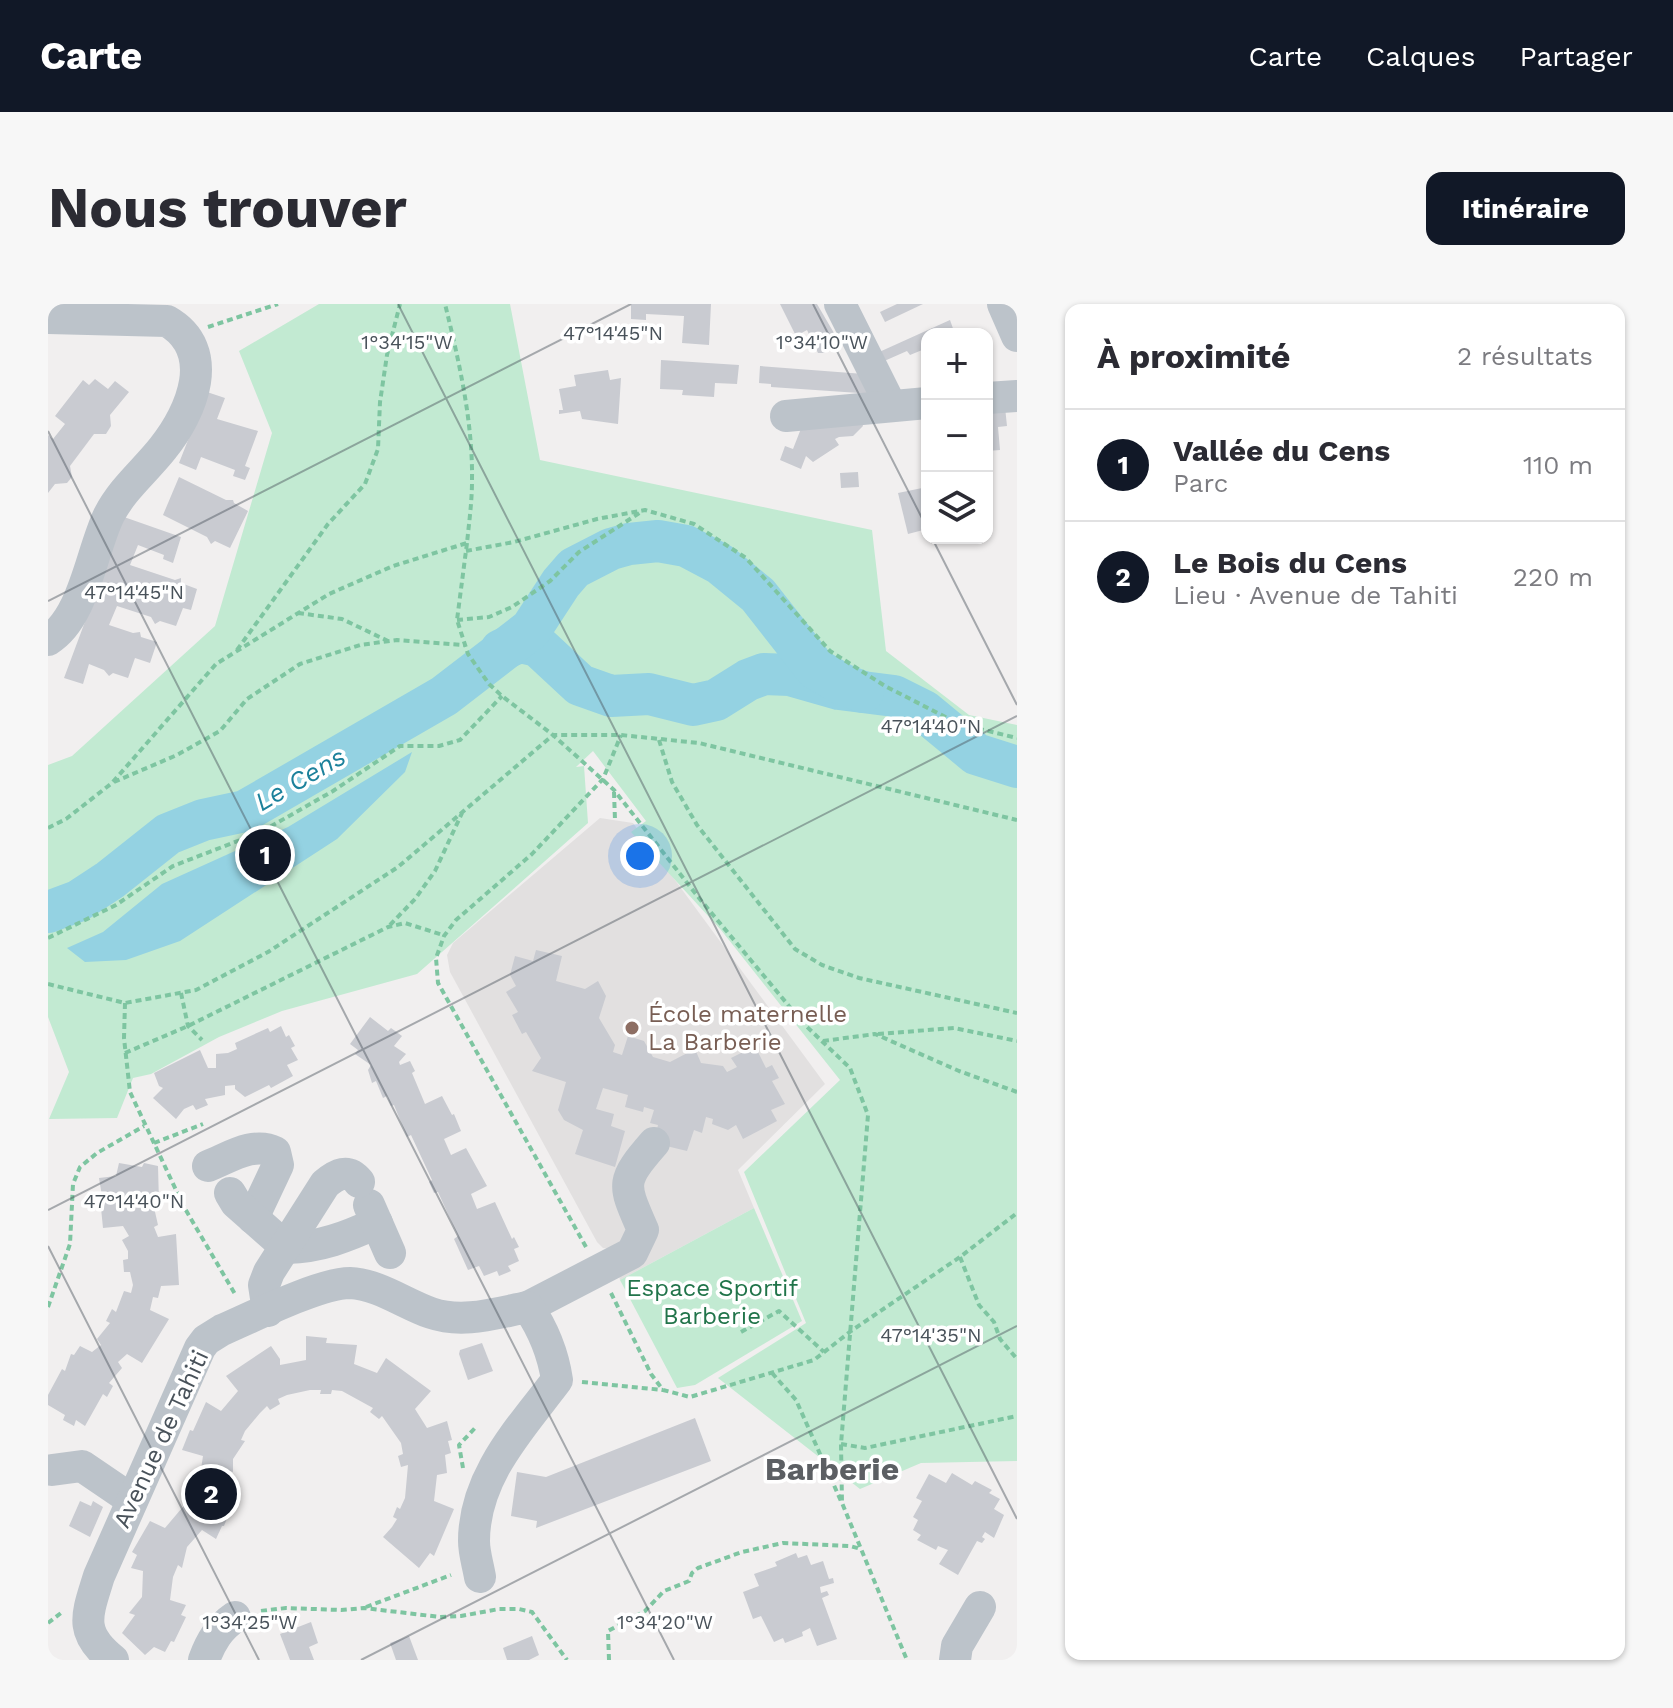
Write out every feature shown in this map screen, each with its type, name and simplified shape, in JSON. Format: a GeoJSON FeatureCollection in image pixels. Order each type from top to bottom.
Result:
{"type":"FeatureCollection","features":[{"type":"Feature","properties":{"kind":"street"},"geometry":{"type":"LineString","coordinates":[[840,304],[891,406]]}},
{"type":"Feature","properties":{"kind":"street"},"geometry":{"type":"LineString","coordinates":[[1003,304],[1017,336]]}},
{"type":"Feature","properties":{"kind":"street"},"geometry":{"type":"LineString","coordinates":[[48,318],[167,321],[178,327],[195,349],[197,370],[183,419],[110,513],[75,608],[57,634],[48,640]]}},
{"type":"Feature","properties":{"kind":"street"},"geometry":{"type":"LineString","coordinates":[[993,398],[1017,396]]}},
{"type":"Feature","properties":{"kind":"street"},"geometry":{"type":"LineString","coordinates":[[786,416],[921,404]]}},
{"type":"Feature","properties":{"kind":"street","name":"Avenue de Tahiti"},"geometry":{"type":"LineString","coordinates":[[113,1660],[93,1641],[87,1621],[99,1576],[200,1348],[254,1307],[353,1283],[450,1318],[480,1317],[528,1307],[632,1253],[643,1230],[626,1192],[630,1171],[654,1143]]}},
{"type":"Feature","properties":{"kind":"street"},"geometry":{"type":"LineString","coordinates":[[208,1166],[252,1148],[261,1147],[275,1152],[278,1165],[253,1218]]}},
{"type":"Feature","properties":{"kind":"street"},"geometry":{"type":"LineString","coordinates":[[254,1307],[269,1272],[325,1184],[360,1194],[390,1253]]}},
{"type":"Feature","properties":{"kind":"street"},"geometry":{"type":"LineString","coordinates":[[230,1193],[236,1203],[287,1248],[324,1245],[360,1194]]}},
{"type":"Feature","properties":{"kind":"street"},"geometry":{"type":"LineString","coordinates":[[465,1577],[485,1485],[494,1465],[557,1380],[554,1358],[538,1321],[528,1307]]}},
{"type":"Feature","properties":{"kind":"street"},"geometry":{"type":"LineString","coordinates":[[52,1470],[82,1466],[132,1500]]}},
{"type":"Feature","properties":{"kind":"street"},"geometry":{"type":"LineString","coordinates":[[955,1660],[957,1646],[980,1607]]}},
{"type":"Feature","properties":{"kind":"street"},"geometry":{"type":"LineString","coordinates":[[204,1660],[215,1635],[235,1617]]}},
{"type":"Feature","properties":{"kind":"path"},"geometry":{"type":"LineString","coordinates":[[200,329],[278,304]]}},
{"type":"Feature","properties":{"kind":"path"},"geometry":{"type":"LineString","coordinates":[[235,652],[319,536],[365,484],[378,449],[380,402],[387,355],[400,304]]}},
{"type":"Feature","properties":{"kind":"path"},"geometry":{"type":"LineString","coordinates":[[445,304],[458,359],[470,441],[472,481],[457,620],[468,654],[489,684],[553,735],[614,790],[804,1024],[850,1068],[868,1115],[841,1444],[842,1503]]}},
{"type":"Feature","properties":{"kind":"path"},"geometry":{"type":"LineString","coordinates":[[466,551],[645,510],[694,524],[746,558],[830,651],[885,686],[959,724],[1017,738]]}},
{"type":"Feature","properties":{"kind":"path"},"geometry":{"type":"LineString","coordinates":[[457,620],[489,617],[512,607],[550,581],[579,552],[645,510]]}},
{"type":"Feature","properties":{"kind":"path"},"geometry":{"type":"LineString","coordinates":[[48,828],[66,819],[112,783],[216,664],[329,594],[393,566],[467,543]]}},
{"type":"Feature","properties":{"kind":"path"},"geometry":{"type":"LineString","coordinates":[[296,613],[342,619],[388,641]]}},
{"type":"Feature","properties":{"kind":"path"},"geometry":{"type":"LineString","coordinates":[[112,783],[177,755],[220,731],[247,699],[300,664],[360,645],[388,641],[465,645]]}},
{"type":"Feature","properties":{"kind":"path"},"geometry":{"type":"LineString","coordinates":[[48,938],[116,905],[173,866],[261,832],[333,791],[400,746],[439,746],[460,740],[502,696]]}},
{"type":"Feature","properties":{"kind":"path"},"geometry":{"type":"LineString","coordinates":[[48,984],[125,1003],[196,990],[268,952],[398,867],[553,735],[621,735],[699,743],[1017,820]]}},
{"type":"Feature","properties":{"kind":"path"},"geometry":{"type":"LineString","coordinates":[[621,735],[603,779],[532,854],[456,920],[444,936],[436,958],[438,983],[600,1272],[651,1374],[663,1390]]}},
{"type":"Feature","properties":{"kind":"path"},"geometry":{"type":"LineString","coordinates":[[659,740],[672,782],[697,825],[795,949],[822,965],[859,978],[1017,1013]]}},
{"type":"Feature","properties":{"kind":"path"},"geometry":{"type":"LineString","coordinates":[[614,790],[615,820]]}},
{"type":"Feature","properties":{"kind":"path"},"geometry":{"type":"LineString","coordinates":[[388,927],[415,899],[435,871],[463,811]]}},
{"type":"Feature","properties":{"kind":"path"},"geometry":{"type":"LineString","coordinates":[[125,1053],[188,1026],[388,927],[405,923],[444,936]]}},
{"type":"Feature","properties":{"kind":"path"},"geometry":{"type":"LineString","coordinates":[[181,992],[188,1026],[202,1040]]}},
{"type":"Feature","properties":{"kind":"path"},"geometry":{"type":"LineString","coordinates":[[125,1003],[125,1053],[130,1092],[184,1207],[254,1307]]}},
{"type":"Feature","properties":{"kind":"path"},"geometry":{"type":"LineString","coordinates":[[823,1041],[954,1028],[1017,1041]]}},
{"type":"Feature","properties":{"kind":"path"},"geometry":{"type":"LineString","coordinates":[[875,1034],[959,1071],[1017,1092]]}},
{"type":"Feature","properties":{"kind":"path"},"geometry":{"type":"LineString","coordinates":[[154,1143],[203,1124]]}},
{"type":"Feature","properties":{"kind":"path"},"geometry":{"type":"LineString","coordinates":[[48,1307],[70,1244],[73,1184],[80,1167],[97,1153],[145,1126]]}},
{"type":"Feature","properties":{"kind":"path"},"geometry":{"type":"LineString","coordinates":[[557,1380],[663,1390],[690,1397],[814,1360],[1017,1213]]}},
{"type":"Feature","properties":{"kind":"path"},"geometry":{"type":"LineString","coordinates":[[960,1257],[979,1305],[994,1322],[1000,1339],[1017,1359]]}},
{"type":"Feature","properties":{"kind":"path"},"geometry":{"type":"LineString","coordinates":[[741,1332],[779,1311],[824,1352]]}},
{"type":"Feature","properties":{"kind":"path"},"geometry":{"type":"LineString","coordinates":[[772,1373],[796,1400],[907,1660]]}},
{"type":"Feature","properties":{"kind":"path"},"geometry":{"type":"LineString","coordinates":[[841,1444],[865,1448],[1017,1416]]}},
{"type":"Feature","properties":{"kind":"path"},"geometry":{"type":"LineString","coordinates":[[464,1473],[459,1445],[475,1428]]}},
{"type":"Feature","properties":{"kind":"path"},"geometry":{"type":"LineString","coordinates":[[609,1660],[608,1631],[645,1611],[664,1591],[689,1581],[698,1568],[742,1552],[783,1543],[861,1549]]}},
{"type":"Feature","properties":{"kind":"path"},"geometry":{"type":"LineString","coordinates":[[364,1608],[465,1577]]}},
{"type":"Feature","properties":{"kind":"path"},"geometry":{"type":"LineString","coordinates":[[235,1617],[286,1608],[364,1608],[440,1617],[499,1609],[532,1612],[567,1660]]}},
{"type":"Feature","properties":{"kind":"shaded area","name":"École maternelle La Barberie"},"geometry":{"type":"Polygon","coordinates":[[[600,818],[633,823],[825,1084],[738,1170],[754,1208],[620,1280],[612,1249],[603,1248],[597,1242],[450,972],[447,955],[453,943],[600,818]]]}},
{"type":"Feature","properties":{"kind":"green space"},"geometry":{"type":"Polygon","coordinates":[[[319,304],[510,304],[540,460],[872,530],[886,651],[969,715],[1017,725],[1017,1461],[921,1463],[860,1489],[718,1378],[806,1323],[744,1172],[840,1080],[721,930],[631,832],[646,821],[593,751],[576,767],[584,766],[588,823],[417,974],[282,1011],[219,1037],[151,1074],[133,1078],[117,1118],[49,1119],[69,1072],[48,1017],[48,765],[72,756],[215,626],[272,433],[239,351],[319,304]]]}},
{"type":"Feature","properties":{"kind":"green space","name":"Espace Sportif Barberie"},"geometry":{"type":"Polygon","coordinates":[[[754,1208],[802,1321],[695,1385],[677,1388],[620,1280],[754,1208]]]}},
{"type":"Feature","properties":{"kind":"water"},"geometry":{"type":"Polygon","coordinates":[[[412,752],[405,772],[337,839],[180,941],[126,960],[85,962],[67,948],[103,932],[162,884],[288,827],[412,752]]]}},
{"type":"Feature","properties":{"kind":"building"},"geometry":{"type":"Polygon","coordinates":[[[631,304],[711,304],[709,345],[682,343],[684,316],[646,314],[646,320],[631,319],[631,304]]]}},
{"type":"Feature","properties":{"kind":"building"},"geometry":{"type":"Polygon","coordinates":[[[780,304],[817,304],[841,345],[818,353],[807,330],[796,336],[780,304]]]}},
{"type":"Feature","properties":{"kind":"building"},"geometry":{"type":"Polygon","coordinates":[[[897,304],[923,304],[885,322],[880,312],[897,304]]]}},
{"type":"Feature","properties":{"kind":"building"},"geometry":{"type":"Polygon","coordinates":[[[950,320],[953,328],[932,328],[950,320]]]}},
{"type":"Feature","properties":{"kind":"building"},"geometry":{"type":"Polygon","coordinates":[[[921,333],[921,350],[910,355],[907,351],[882,362],[877,353],[921,333]]]}},
{"type":"Feature","properties":{"kind":"building"},"geometry":{"type":"Polygon","coordinates":[[[661,360],[739,365],[737,384],[715,383],[714,397],[682,395],[683,390],[660,389],[661,360]]]}},
{"type":"Feature","properties":{"kind":"building"},"geometry":{"type":"Polygon","coordinates":[[[760,366],[864,374],[874,394],[771,387],[771,384],[759,383],[760,366]]]}},
{"type":"Feature","properties":{"kind":"building"},"geometry":{"type":"Polygon","coordinates":[[[608,370],[610,380],[621,378],[618,424],[582,419],[580,411],[559,414],[559,410],[563,410],[559,389],[576,386],[574,375],[608,370]]]}},
{"type":"Feature","properties":{"kind":"building"},"geometry":{"type":"Polygon","coordinates":[[[95,379],[108,389],[115,381],[129,392],[110,415],[111,426],[106,434],[94,434],[70,466],[72,477],[67,483],[55,484],[48,493],[48,435],[53,439],[65,424],[55,416],[83,380],[89,385],[95,379]]]}},
{"type":"Feature","properties":{"kind":"building"},"geometry":{"type":"Polygon","coordinates":[[[207,392],[225,398],[217,419],[258,431],[245,466],[250,468],[245,480],[233,476],[235,470],[201,457],[196,470],[179,463],[207,392]]]}},
{"type":"Feature","properties":{"kind":"building"},"geometry":{"type":"Polygon","coordinates":[[[1005,407],[1007,426],[998,427],[1000,450],[993,451],[993,408],[1005,407]]]}},
{"type":"Feature","properties":{"kind":"building"},"geometry":{"type":"Polygon","coordinates":[[[862,423],[863,426],[853,436],[835,439],[839,445],[813,462],[806,456],[801,469],[780,460],[785,446],[793,449],[802,426],[862,423]]]}},
{"type":"Feature","properties":{"kind":"building"},"geometry":{"type":"Polygon","coordinates":[[[858,472],[859,487],[841,488],[840,473],[858,472]]]}},
{"type":"Feature","properties":{"kind":"building"},"geometry":{"type":"Polygon","coordinates":[[[179,477],[226,500],[233,500],[248,511],[230,548],[215,541],[211,544],[207,537],[163,515],[179,477]]]}},
{"type":"Feature","properties":{"kind":"building"},"geometry":{"type":"Polygon","coordinates":[[[921,488],[921,531],[908,534],[898,493],[921,488]]]}},
{"type":"Feature","properties":{"kind":"building"},"geometry":{"type":"Polygon","coordinates":[[[124,517],[181,537],[173,563],[163,559],[164,555],[138,545],[130,565],[175,580],[181,578],[181,583],[197,589],[191,610],[183,608],[176,626],[160,621],[155,624],[151,617],[117,606],[109,625],[133,633],[140,632],[141,637],[157,642],[150,663],[135,658],[128,678],[113,673],[109,676],[104,670],[89,664],[83,684],[64,678],[124,517]]]}},
{"type":"Feature","properties":{"kind":"building"},"geometry":{"type":"Polygon","coordinates":[[[536,950],[562,956],[556,981],[585,989],[598,981],[606,996],[599,1018],[615,1045],[613,1052],[622,1055],[628,1036],[644,1041],[653,1057],[670,1062],[695,1049],[701,1063],[723,1066],[727,1072],[737,1067],[731,1058],[755,1046],[766,1068],[772,1065],[779,1078],[772,1081],[785,1104],[771,1110],[777,1121],[743,1139],[736,1125],[728,1130],[712,1124],[713,1119],[706,1117],[702,1133],[694,1130],[687,1151],[654,1143],[658,1125],[650,1123],[654,1110],[644,1107],[643,1112],[625,1107],[628,1095],[603,1088],[596,1109],[614,1114],[611,1126],[625,1131],[615,1167],[575,1154],[583,1130],[564,1120],[558,1110],[566,1082],[532,1071],[541,1058],[526,1032],[522,1034],[512,1015],[518,1012],[506,992],[516,986],[510,975],[515,956],[533,961],[536,950]]]}},
{"type":"Feature","properties":{"kind":"building"},"geometry":{"type":"Polygon","coordinates":[[[370,1017],[388,1031],[391,1028],[402,1036],[394,1046],[406,1054],[400,1065],[410,1061],[425,1104],[442,1096],[454,1114],[461,1131],[444,1139],[451,1155],[466,1148],[487,1186],[471,1194],[477,1209],[495,1202],[512,1239],[514,1237],[519,1247],[514,1249],[519,1261],[508,1266],[511,1271],[499,1276],[497,1271],[484,1276],[479,1266],[468,1270],[454,1239],[458,1236],[438,1192],[434,1193],[429,1182],[432,1180],[411,1135],[407,1137],[394,1105],[391,1106],[387,1096],[383,1098],[376,1081],[372,1083],[368,1070],[371,1065],[355,1054],[358,1050],[350,1044],[370,1017]]]}},
{"type":"Feature","properties":{"kind":"building"},"geometry":{"type":"Polygon","coordinates":[[[281,1026],[295,1046],[291,1048],[298,1060],[287,1065],[293,1076],[245,1097],[235,1089],[235,1085],[225,1086],[225,1095],[205,1099],[208,1105],[196,1110],[193,1105],[184,1109],[176,1119],[153,1098],[163,1088],[159,1086],[154,1073],[200,1050],[208,1068],[216,1068],[216,1054],[228,1053],[237,1049],[235,1043],[268,1028],[270,1032],[281,1026]]]}},
{"type":"Feature","properties":{"kind":"building"},"geometry":{"type":"Polygon","coordinates":[[[119,1163],[158,1166],[159,1203],[153,1203],[158,1225],[154,1227],[158,1237],[176,1234],[179,1285],[161,1286],[158,1298],[153,1297],[150,1310],[169,1319],[142,1363],[127,1354],[118,1362],[122,1368],[109,1383],[113,1386],[107,1397],[103,1394],[85,1426],[76,1420],[74,1426],[63,1420],[65,1415],[48,1405],[48,1395],[62,1369],[65,1371],[71,1354],[74,1355],[80,1346],[92,1352],[101,1345],[97,1339],[110,1323],[106,1321],[112,1309],[116,1312],[124,1291],[131,1293],[133,1285],[130,1272],[124,1272],[123,1260],[128,1259],[128,1251],[122,1240],[129,1236],[123,1226],[103,1228],[101,1208],[104,1208],[99,1178],[116,1176],[119,1163]]]}},
{"type":"Feature","properties":{"kind":"building"},"geometry":{"type":"Polygon","coordinates":[[[306,1336],[327,1338],[326,1343],[357,1345],[354,1364],[377,1373],[386,1358],[431,1391],[415,1409],[427,1428],[447,1421],[452,1440],[448,1441],[451,1453],[445,1455],[447,1473],[437,1475],[434,1501],[454,1509],[434,1556],[430,1553],[419,1568],[383,1537],[397,1519],[393,1517],[405,1498],[408,1465],[401,1467],[398,1456],[403,1454],[401,1443],[382,1416],[379,1419],[370,1412],[373,1408],[342,1391],[320,1394],[321,1390],[310,1390],[287,1395],[278,1399],[280,1404],[270,1410],[267,1406],[245,1431],[241,1440],[245,1441],[233,1459],[233,1472],[227,1470],[225,1483],[239,1488],[224,1526],[216,1539],[202,1530],[187,1547],[182,1568],[178,1565],[173,1577],[170,1600],[186,1605],[181,1615],[186,1617],[174,1642],[171,1641],[165,1652],[154,1647],[145,1655],[122,1633],[135,1615],[129,1613],[142,1597],[143,1571],[131,1568],[137,1555],[132,1552],[150,1521],[165,1528],[187,1502],[183,1500],[197,1479],[196,1469],[201,1469],[203,1456],[182,1450],[190,1430],[193,1431],[206,1402],[221,1411],[238,1391],[226,1376],[271,1346],[280,1359],[280,1365],[306,1360],[306,1336]]]}},
{"type":"Feature","properties":{"kind":"building"},"geometry":{"type":"Polygon","coordinates":[[[482,1343],[493,1371],[468,1380],[460,1350],[482,1343]]]}},
{"type":"Feature","properties":{"kind":"building"},"geometry":{"type":"Polygon","coordinates":[[[695,1418],[711,1461],[536,1528],[537,1521],[511,1516],[517,1472],[546,1477],[695,1418]]]}},
{"type":"Feature","properties":{"kind":"building"},"geometry":{"type":"Polygon","coordinates":[[[952,1473],[972,1485],[975,1481],[992,1490],[989,1493],[1000,1499],[994,1509],[1004,1515],[994,1538],[985,1532],[982,1537],[985,1539],[982,1543],[977,1541],[958,1575],[939,1564],[948,1550],[938,1546],[936,1550],[917,1540],[921,1535],[913,1530],[918,1520],[913,1517],[922,1501],[916,1498],[929,1474],[946,1483],[952,1473]]]}},
{"type":"Feature","properties":{"kind":"building"},"geometry":{"type":"Polygon","coordinates":[[[80,1501],[91,1506],[93,1501],[103,1507],[90,1537],[69,1526],[80,1501]]]}},
{"type":"Feature","properties":{"kind":"building"},"geometry":{"type":"Polygon","coordinates":[[[796,1553],[798,1558],[807,1555],[811,1565],[823,1561],[829,1579],[833,1578],[834,1583],[820,1587],[821,1593],[827,1591],[829,1595],[822,1598],[837,1639],[817,1646],[810,1628],[802,1632],[803,1636],[785,1643],[783,1638],[774,1642],[761,1616],[753,1619],[743,1592],[759,1586],[754,1574],[777,1566],[775,1562],[796,1553]]]}},
{"type":"Feature","properties":{"kind":"building"},"geometry":{"type":"Polygon","coordinates":[[[311,1622],[318,1643],[309,1647],[314,1660],[290,1660],[280,1634],[311,1622]]]}},
{"type":"Feature","properties":{"kind":"building"},"geometry":{"type":"Polygon","coordinates":[[[409,1636],[418,1660],[396,1660],[390,1643],[409,1636]]]}},
{"type":"Feature","properties":{"kind":"building"},"geometry":{"type":"Polygon","coordinates":[[[532,1636],[539,1655],[529,1660],[507,1660],[503,1648],[532,1636]]]}},
{"type":"Feature","properties":{"kind":"waterway","name":"Le Cens"},"geometry":{"type":"LineString","coordinates":[[48,912],[78,901],[168,834],[203,820],[245,811],[444,696],[531,629],[574,568],[611,549],[629,544],[658,541],[686,546],[720,564],[758,595],[816,669],[863,692]]}},
{"type":"Feature","properties":{"kind":"waterway","name":"Le Cens"},"geometry":{"type":"LineString","coordinates":[[501,650],[520,642],[538,646],[580,685],[611,696],[649,694],[693,705],[716,700],[764,674],[790,675],[839,689],[894,696],[924,711],[976,754],[1017,767]]}},
{"type":"Feature","properties":{"kind":"place","name":"Vallée du Cens"},"geometry":{"type":"Point","coordinates":[265,855]}},
{"type":"Feature","properties":{"kind":"place","name":"École maternelle La Barberie"},"geometry":{"type":"Point","coordinates":[632,1028]}},
{"type":"Feature","properties":{"kind":"place","name":"Le Bois du Cens"},"geometry":{"type":"Point","coordinates":[211,1494]}},
{"type":"Feature","properties":{"kind":"district","name":"Barberie"},"geometry":{"type":"Point","coordinates":[832,1469]}}]}
